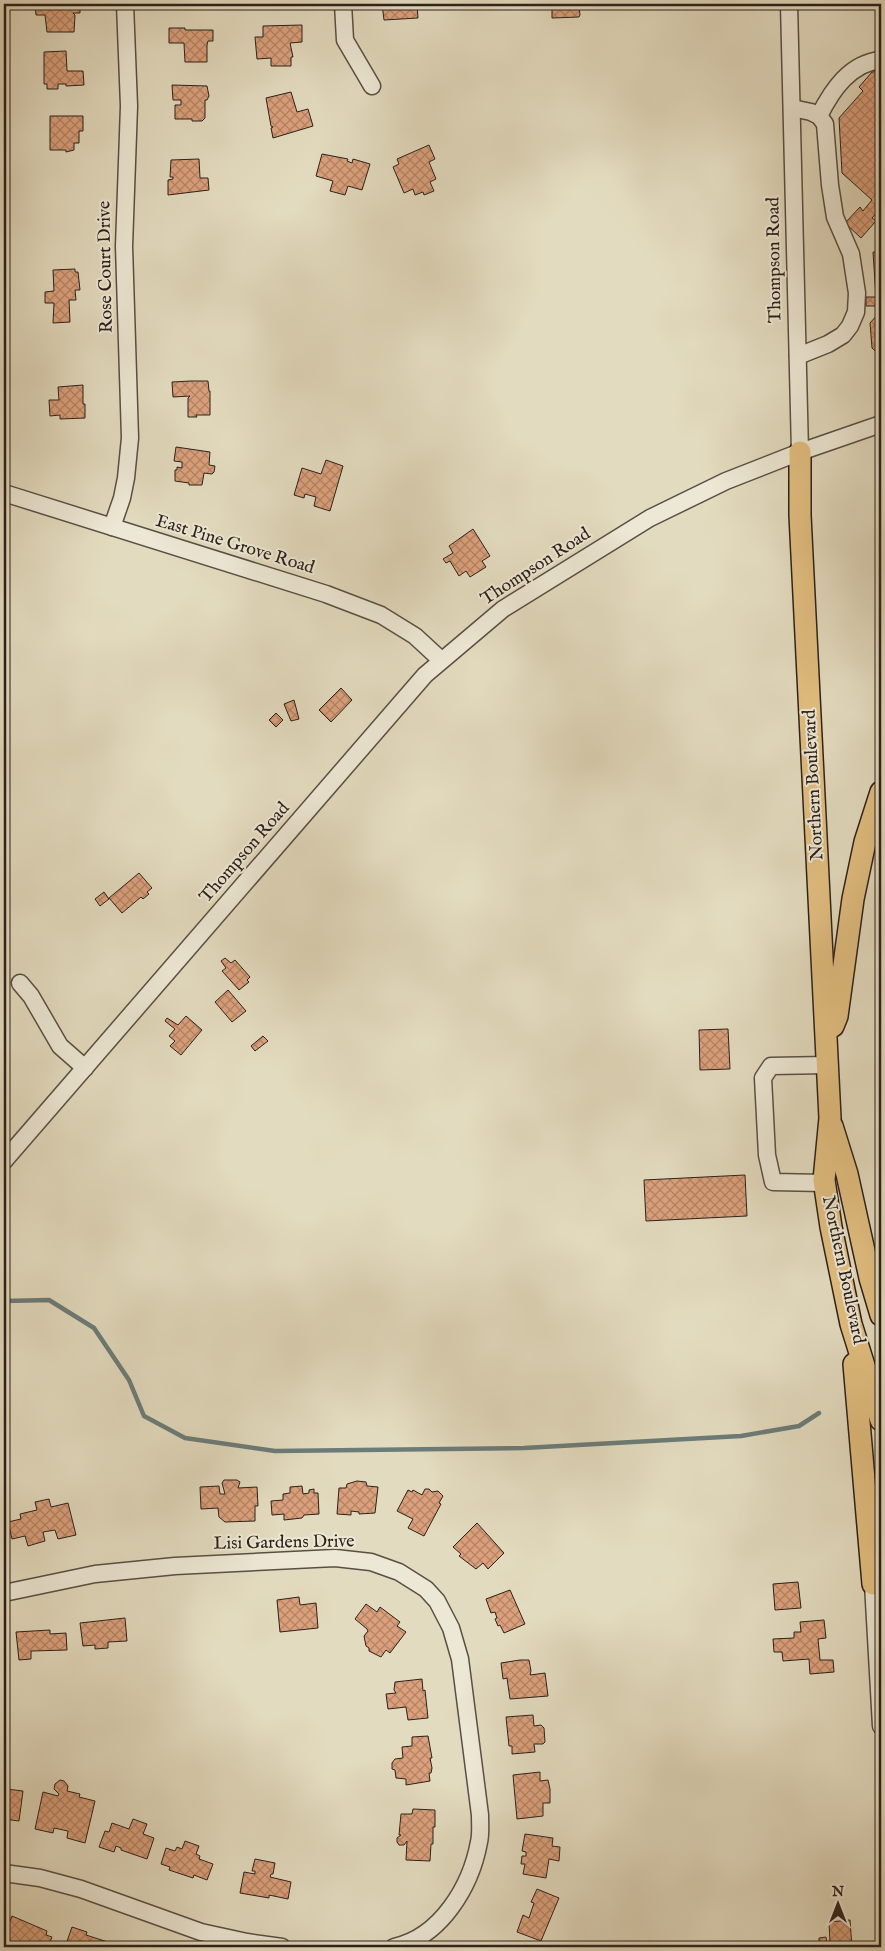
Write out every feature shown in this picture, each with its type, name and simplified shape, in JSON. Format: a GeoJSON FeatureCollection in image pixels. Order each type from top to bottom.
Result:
{"type":"FeatureCollection","features":[{"type":"Feature","properties":{"kind":"main road","name":"Northern Boulevard"},"geometry":{"type":"LineString","coordinates":[[800,452],[800,515],[830,1118],[824,1183],[851,1324],[881,1420]]}},
{"type":"Feature","properties":{"kind":"main road"},"geometry":{"type":"LineString","coordinates":[[826,1042],[837,1016],[853,899],[865,842],[881,792]]}},
{"type":"Feature","properties":{"kind":"main road","name":"Northern Boulevard"},"geometry":{"type":"LineString","coordinates":[[830,1118],[847,1174],[870,1278],[881,1315]]}},
{"type":"Feature","properties":{"kind":"main road"},"geometry":{"type":"LineString","coordinates":[[851,1324],[877,1576]]}},
{"type":"Feature","properties":{"kind":"street","name":"Rose Court Drive"},"geometry":{"type":"LineString","coordinates":[[112,528],[126,478],[130,438],[124,246],[129,106],[125,4]]}},
{"type":"Feature","properties":{"kind":"street"},"geometry":{"type":"LineString","coordinates":[[342,4],[345,40],[372,86]]}},
{"type":"Feature","properties":{"kind":"street","name":"Thompson Road"},"geometry":{"type":"LineString","coordinates":[[4,1161],[425,675],[441,660],[503,609],[650,518],[726,481],[800,452],[789,4]]}},
{"type":"Feature","properties":{"kind":"street"},"geometry":{"type":"LineString","coordinates":[[819,116],[828,97],[845,78],[860,65],[881,60]]}},
{"type":"Feature","properties":{"kind":"street"},"geometry":{"type":"LineString","coordinates":[[792,108],[812,112],[819,116],[825,124],[830,185],[835,217],[851,254],[857,293],[856,312],[850,326],[843,335],[828,344],[798,356]]}},
{"type":"Feature","properties":{"kind":"street"},"geometry":{"type":"LineString","coordinates":[[800,452],[881,424]]}},
{"type":"Feature","properties":{"kind":"street","name":"East Pine Grove Road"},"geometry":{"type":"LineString","coordinates":[[4,493],[326,594],[381,615],[415,636],[441,660]]}},
{"type":"Feature","properties":{"kind":"street"},"geometry":{"type":"LineString","coordinates":[[20,983],[31,996],[60,1046],[85,1068]]}},
{"type":"Feature","properties":{"kind":"street"},"geometry":{"type":"LineString","coordinates":[[824,1183],[772,1182],[767,1154],[763,1078],[771,1066],[827,1065]]}},
{"type":"Feature","properties":{"kind":"street","name":"Lisi Gardens Drive"},"geometry":{"type":"LineString","coordinates":[[4,1593],[95,1574],[166,1567],[335,1558],[371,1562],[399,1572],[426,1588],[437,1601],[451,1628],[460,1659],[480,1815],[480,1840],[473,1868],[457,1900],[444,1916],[412,1941],[396,1947]]}},
{"type":"Feature","properties":{"kind":"street"},"geometry":{"type":"LineString","coordinates":[[877,1576],[881,1726]]}},
{"type":"Feature","properties":{"kind":"street"},"geometry":{"type":"LineString","coordinates":[[4,1872],[40,1878],[81,1889],[201,1932],[282,1947]]}},
{"type":"Feature","properties":{"kind":"building"},"geometry":{"type":"Polygon","coordinates":[[[80,4],[80,13],[73,13],[75,15],[74,32],[47,32],[45,15],[36,15],[35,5],[80,4]]]}},
{"type":"Feature","properties":{"kind":"building"},"geometry":{"type":"Polygon","coordinates":[[[168,4],[189,4],[189,7],[168,8],[168,4]]]}},
{"type":"Feature","properties":{"kind":"building"},"geometry":{"type":"Polygon","coordinates":[[[382,4],[417,4],[418,18],[384,20],[382,4]]]}},
{"type":"Feature","properties":{"kind":"building"},"geometry":{"type":"Polygon","coordinates":[[[548,4],[580,4],[580,15],[579,17],[552,18],[552,6],[548,7],[548,4]]]}},
{"type":"Feature","properties":{"kind":"building"},"geometry":{"type":"Polygon","coordinates":[[[302,25],[302,42],[290,43],[293,57],[291,57],[291,66],[271,66],[271,58],[257,59],[255,37],[263,37],[263,26],[302,25]]]}},
{"type":"Feature","properties":{"kind":"building"},"geometry":{"type":"Polygon","coordinates":[[[169,28],[213,30],[213,41],[208,41],[207,45],[207,62],[185,62],[184,43],[169,43],[169,28]]]}},
{"type":"Feature","properties":{"kind":"building"},"geometry":{"type":"Polygon","coordinates":[[[66,51],[67,71],[83,71],[84,85],[66,86],[66,84],[58,84],[58,89],[47,89],[47,84],[44,84],[44,52],[66,51]]]}},
{"type":"Feature","properties":{"kind":"building"},"geometry":{"type":"Polygon","coordinates":[[[881,71],[881,208],[872,218],[876,221],[861,238],[845,223],[860,207],[863,211],[872,200],[842,173],[839,118],[863,91],[859,87],[872,72],[881,71]]]}},
{"type":"Feature","properties":{"kind":"building"},"geometry":{"type":"Polygon","coordinates":[[[172,85],[207,86],[209,96],[205,100],[205,118],[202,121],[175,119],[175,105],[181,105],[181,100],[173,100],[172,85]]]}},
{"type":"Feature","properties":{"kind":"building"},"geometry":{"type":"Polygon","coordinates":[[[291,92],[297,112],[308,109],[313,126],[273,138],[271,128],[273,127],[271,126],[266,98],[291,92]]]}},
{"type":"Feature","properties":{"kind":"building"},"geometry":{"type":"Polygon","coordinates":[[[50,116],[83,116],[83,131],[79,131],[79,143],[74,143],[74,150],[66,152],[66,150],[50,150],[50,116]]]}},
{"type":"Feature","properties":{"kind":"building"},"geometry":{"type":"Polygon","coordinates":[[[429,145],[435,159],[429,162],[436,179],[430,182],[434,191],[424,195],[423,192],[415,195],[413,189],[404,193],[393,167],[399,164],[397,159],[429,145]]]}},
{"type":"Feature","properties":{"kind":"building"},"geometry":{"type":"Polygon","coordinates":[[[322,154],[348,159],[347,161],[352,163],[353,159],[370,164],[362,190],[348,186],[345,195],[330,191],[333,181],[316,176],[322,154]]]}},
{"type":"Feature","properties":{"kind":"building"},"geometry":{"type":"Polygon","coordinates":[[[199,159],[200,178],[208,178],[209,190],[168,195],[168,180],[173,179],[173,177],[170,177],[171,160],[199,159]]]}},
{"type":"Feature","properties":{"kind":"building"},"geometry":{"type":"Polygon","coordinates":[[[873,252],[881,252],[881,356],[872,348],[870,323],[878,314],[877,306],[866,306],[866,297],[876,297],[873,252]]]}},
{"type":"Feature","properties":{"kind":"building"},"geometry":{"type":"Polygon","coordinates":[[[75,269],[75,272],[78,272],[80,290],[75,290],[76,300],[69,300],[70,322],[53,323],[54,303],[45,303],[45,292],[54,291],[53,270],[75,269]]]}},
{"type":"Feature","properties":{"kind":"building"},"geometry":{"type":"Polygon","coordinates":[[[208,381],[210,415],[188,417],[188,398],[190,396],[173,397],[172,382],[208,381]]]}},
{"type":"Feature","properties":{"kind":"building"},"geometry":{"type":"Polygon","coordinates":[[[83,385],[85,418],[60,419],[60,415],[50,416],[49,400],[59,400],[58,387],[83,385]]]}},
{"type":"Feature","properties":{"kind":"building"},"geometry":{"type":"Polygon","coordinates":[[[176,447],[210,452],[209,465],[215,466],[214,472],[212,474],[204,473],[202,485],[189,485],[189,483],[175,481],[175,470],[177,470],[177,467],[182,468],[182,462],[174,461],[176,447]]]}},
{"type":"Feature","properties":{"kind":"building"},"geometry":{"type":"Polygon","coordinates":[[[326,460],[343,466],[330,511],[314,506],[316,497],[305,494],[304,498],[294,495],[302,468],[321,474],[326,460]]]}},
{"type":"Feature","properties":{"kind":"building"},"geometry":{"type":"Polygon","coordinates":[[[473,529],[490,556],[482,561],[486,567],[470,577],[466,571],[459,576],[450,561],[446,563],[443,559],[453,553],[449,546],[473,529]]]}},
{"type":"Feature","properties":{"kind":"building"},"geometry":{"type":"Polygon","coordinates":[[[341,688],[352,700],[331,722],[319,710],[341,688]]]}},
{"type":"Feature","properties":{"kind":"building"},"geometry":{"type":"Polygon","coordinates":[[[294,700],[299,719],[291,721],[284,704],[294,700]]]}},
{"type":"Feature","properties":{"kind":"building"},"geometry":{"type":"Polygon","coordinates":[[[276,713],[283,720],[276,727],[269,720],[276,713]]]}},
{"type":"Feature","properties":{"kind":"building"},"geometry":{"type":"Polygon","coordinates":[[[139,873],[152,888],[143,899],[141,897],[122,913],[109,898],[139,873]]]}},
{"type":"Feature","properties":{"kind":"building"},"geometry":{"type":"Polygon","coordinates":[[[104,892],[109,899],[100,906],[95,899],[104,892]]]}},
{"type":"Feature","properties":{"kind":"building"},"geometry":{"type":"Polygon","coordinates":[[[225,958],[231,963],[235,960],[250,977],[247,980],[249,982],[239,990],[222,971],[226,968],[221,961],[225,958]]]}},
{"type":"Feature","properties":{"kind":"building"},"geometry":{"type":"Polygon","coordinates":[[[228,990],[246,1011],[232,1022],[215,1002],[228,990]]]}},
{"type":"Feature","properties":{"kind":"building"},"geometry":{"type":"Polygon","coordinates":[[[186,1016],[202,1030],[181,1055],[170,1046],[175,1041],[169,1036],[175,1029],[165,1021],[167,1018],[178,1025],[186,1016]]]}},
{"type":"Feature","properties":{"kind":"building"},"geometry":{"type":"Polygon","coordinates":[[[728,1029],[730,1069],[700,1070],[699,1030],[728,1029]]]}},
{"type":"Feature","properties":{"kind":"building"},"geometry":{"type":"Polygon","coordinates":[[[263,1036],[268,1041],[255,1051],[251,1046],[263,1036]]]}},
{"type":"Feature","properties":{"kind":"building"},"geometry":{"type":"Polygon","coordinates":[[[745,1175],[747,1216],[646,1221],[644,1180],[745,1175]]]}},
{"type":"Feature","properties":{"kind":"building"},"geometry":{"type":"Polygon","coordinates":[[[224,1480],[237,1480],[240,1482],[238,1488],[257,1487],[258,1506],[255,1506],[255,1521],[225,1522],[219,1517],[218,1508],[201,1509],[200,1487],[219,1486],[220,1494],[225,1494],[222,1483],[224,1480]]]}},
{"type":"Feature","properties":{"kind":"building"},"geometry":{"type":"Polygon","coordinates":[[[357,1481],[366,1482],[367,1486],[378,1487],[375,1513],[359,1514],[359,1512],[351,1511],[351,1515],[337,1514],[339,1488],[346,1488],[347,1484],[357,1481]]]}},
{"type":"Feature","properties":{"kind":"building"},"geometry":{"type":"Polygon","coordinates":[[[302,1486],[303,1494],[309,1493],[309,1490],[314,1489],[314,1493],[318,1493],[319,1514],[304,1515],[302,1518],[284,1520],[284,1514],[272,1515],[271,1501],[283,1500],[283,1494],[290,1493],[290,1487],[302,1486]]]}},
{"type":"Feature","properties":{"kind":"building"},"geometry":{"type":"Polygon","coordinates":[[[425,1489],[429,1489],[432,1492],[438,1491],[443,1496],[439,1503],[441,1504],[424,1536],[408,1528],[413,1519],[397,1511],[408,1490],[412,1492],[413,1490],[422,1495],[425,1489]]]}},
{"type":"Feature","properties":{"kind":"building"},"geometry":{"type":"Polygon","coordinates":[[[49,1499],[51,1507],[68,1503],[76,1535],[58,1539],[55,1530],[43,1532],[45,1541],[28,1546],[25,1536],[12,1539],[8,1522],[21,1519],[20,1514],[37,1510],[35,1502],[49,1499]]]}},
{"type":"Feature","properties":{"kind":"building"},"geometry":{"type":"Polygon","coordinates":[[[477,1523],[504,1553],[488,1569],[483,1563],[476,1569],[459,1556],[461,1554],[453,1547],[477,1523]]]}},
{"type":"Feature","properties":{"kind":"building"},"geometry":{"type":"Polygon","coordinates":[[[798,1582],[801,1608],[775,1610],[773,1584],[798,1582]]]}},
{"type":"Feature","properties":{"kind":"building"},"geometry":{"type":"Polygon","coordinates":[[[510,1590],[525,1624],[504,1633],[495,1619],[497,1618],[495,1612],[491,1613],[486,1599],[510,1590]]]}},
{"type":"Feature","properties":{"kind":"building"},"geometry":{"type":"Polygon","coordinates":[[[299,1597],[300,1605],[316,1603],[318,1628],[280,1632],[277,1600],[299,1597]]]}},
{"type":"Feature","properties":{"kind":"building"},"geometry":{"type":"Polygon","coordinates":[[[366,1604],[377,1612],[380,1607],[400,1622],[397,1626],[406,1632],[390,1653],[386,1650],[381,1657],[369,1651],[364,1636],[368,1631],[355,1619],[366,1604]]]}},
{"type":"Feature","properties":{"kind":"building"},"geometry":{"type":"Polygon","coordinates":[[[125,1618],[127,1641],[108,1642],[108,1648],[95,1649],[95,1645],[83,1646],[80,1623],[125,1618]]]}},
{"type":"Feature","properties":{"kind":"building"},"geometry":{"type":"Polygon","coordinates":[[[824,1620],[826,1638],[818,1639],[820,1660],[833,1660],[834,1672],[810,1674],[809,1659],[783,1661],[782,1652],[774,1652],[773,1639],[794,1638],[794,1632],[801,1632],[800,1622],[824,1620]]]}},
{"type":"Feature","properties":{"kind":"building"},"geometry":{"type":"Polygon","coordinates":[[[50,1630],[50,1634],[66,1633],[67,1650],[31,1651],[31,1659],[19,1660],[16,1632],[50,1630]]]}},
{"type":"Feature","properties":{"kind":"building"},"geometry":{"type":"Polygon","coordinates":[[[529,1660],[530,1675],[545,1673],[548,1696],[510,1699],[507,1678],[503,1679],[501,1663],[529,1660]]]}},
{"type":"Feature","properties":{"kind":"building"},"geometry":{"type":"Polygon","coordinates":[[[422,1679],[428,1718],[408,1720],[406,1707],[388,1709],[386,1694],[396,1693],[394,1690],[395,1682],[422,1679]]]}},
{"type":"Feature","properties":{"kind":"building"},"geometry":{"type":"Polygon","coordinates":[[[533,1715],[534,1726],[541,1725],[544,1728],[545,1742],[543,1744],[534,1744],[535,1752],[512,1754],[512,1746],[509,1746],[506,1717],[533,1715]]]}},
{"type":"Feature","properties":{"kind":"building"},"geometry":{"type":"Polygon","coordinates":[[[428,1736],[432,1758],[430,1758],[432,1768],[431,1773],[429,1773],[430,1781],[406,1785],[406,1779],[396,1778],[395,1770],[392,1769],[392,1763],[395,1759],[403,1758],[402,1747],[412,1746],[412,1737],[428,1736]]]}},
{"type":"Feature","properties":{"kind":"building"},"geometry":{"type":"Polygon","coordinates":[[[540,1772],[540,1781],[548,1780],[550,1803],[543,1803],[543,1816],[517,1819],[513,1775],[540,1772]]]}},
{"type":"Feature","properties":{"kind":"building"},"geometry":{"type":"Polygon","coordinates":[[[60,1780],[64,1781],[68,1786],[67,1791],[80,1794],[79,1797],[95,1801],[85,1843],[67,1838],[68,1831],[54,1828],[53,1833],[35,1829],[43,1792],[58,1796],[59,1794],[54,1789],[55,1784],[60,1780]]]}},
{"type":"Feature","properties":{"kind":"building"},"geometry":{"type":"Polygon","coordinates":[[[6,1789],[23,1791],[19,1821],[4,1819],[4,1792],[6,1789]]]}},
{"type":"Feature","properties":{"kind":"building"},"geometry":{"type":"Polygon","coordinates":[[[413,1809],[435,1810],[435,1827],[433,1827],[430,1861],[406,1860],[407,1841],[404,1845],[399,1845],[397,1842],[397,1838],[401,1835],[399,1835],[401,1814],[412,1814],[413,1809]]]}},
{"type":"Feature","properties":{"kind":"building"},"geometry":{"type":"Polygon","coordinates":[[[133,1819],[147,1824],[143,1834],[154,1838],[147,1859],[121,1850],[121,1848],[116,1846],[114,1852],[99,1847],[105,1831],[109,1832],[112,1823],[129,1829],[133,1819]]]}},
{"type":"Feature","properties":{"kind":"building"},"geometry":{"type":"Polygon","coordinates":[[[525,1834],[553,1838],[552,1846],[560,1847],[559,1861],[549,1859],[546,1878],[523,1874],[525,1864],[521,1864],[522,1856],[526,1856],[526,1852],[522,1851],[525,1834]]]}},
{"type":"Feature","properties":{"kind":"building"},"geometry":{"type":"Polygon","coordinates":[[[185,1841],[199,1846],[196,1854],[200,1856],[199,1859],[213,1864],[207,1880],[194,1875],[193,1878],[169,1870],[170,1867],[161,1864],[166,1848],[175,1851],[177,1847],[182,1849],[185,1841]]]}},
{"type":"Feature","properties":{"kind":"building"},"geometry":{"type":"Polygon","coordinates":[[[255,1859],[275,1863],[273,1874],[270,1877],[291,1882],[288,1899],[269,1895],[269,1898],[240,1893],[244,1872],[255,1874],[255,1871],[252,1871],[255,1859]]]}},
{"type":"Feature","properties":{"kind":"building"},"geometry":{"type":"Polygon","coordinates":[[[537,1889],[559,1898],[541,1941],[517,1932],[523,1915],[529,1918],[534,1903],[531,1902],[537,1889]]]}},
{"type":"Feature","properties":{"kind":"building"},"geometry":{"type":"Polygon","coordinates":[[[12,1916],[47,1931],[46,1935],[52,1937],[48,1947],[4,1946],[4,1937],[12,1916]]]}},
{"type":"Feature","properties":{"kind":"building"},"geometry":{"type":"Polygon","coordinates":[[[850,1920],[852,1947],[819,1947],[819,1938],[826,1937],[827,1943],[830,1943],[829,1922],[850,1920]]]}},
{"type":"Feature","properties":{"kind":"building"},"geometry":{"type":"Polygon","coordinates":[[[72,1927],[87,1932],[86,1935],[111,1943],[110,1947],[65,1947],[72,1927]]]}},
{"type":"Feature","properties":{"kind":"waterway"},"geometry":{"type":"LineString","coordinates":[[4,1301],[49,1300],[94,1328],[129,1380],[144,1416],[185,1438],[275,1451],[524,1448],[741,1436],[799,1426],[819,1413]]}}]}
